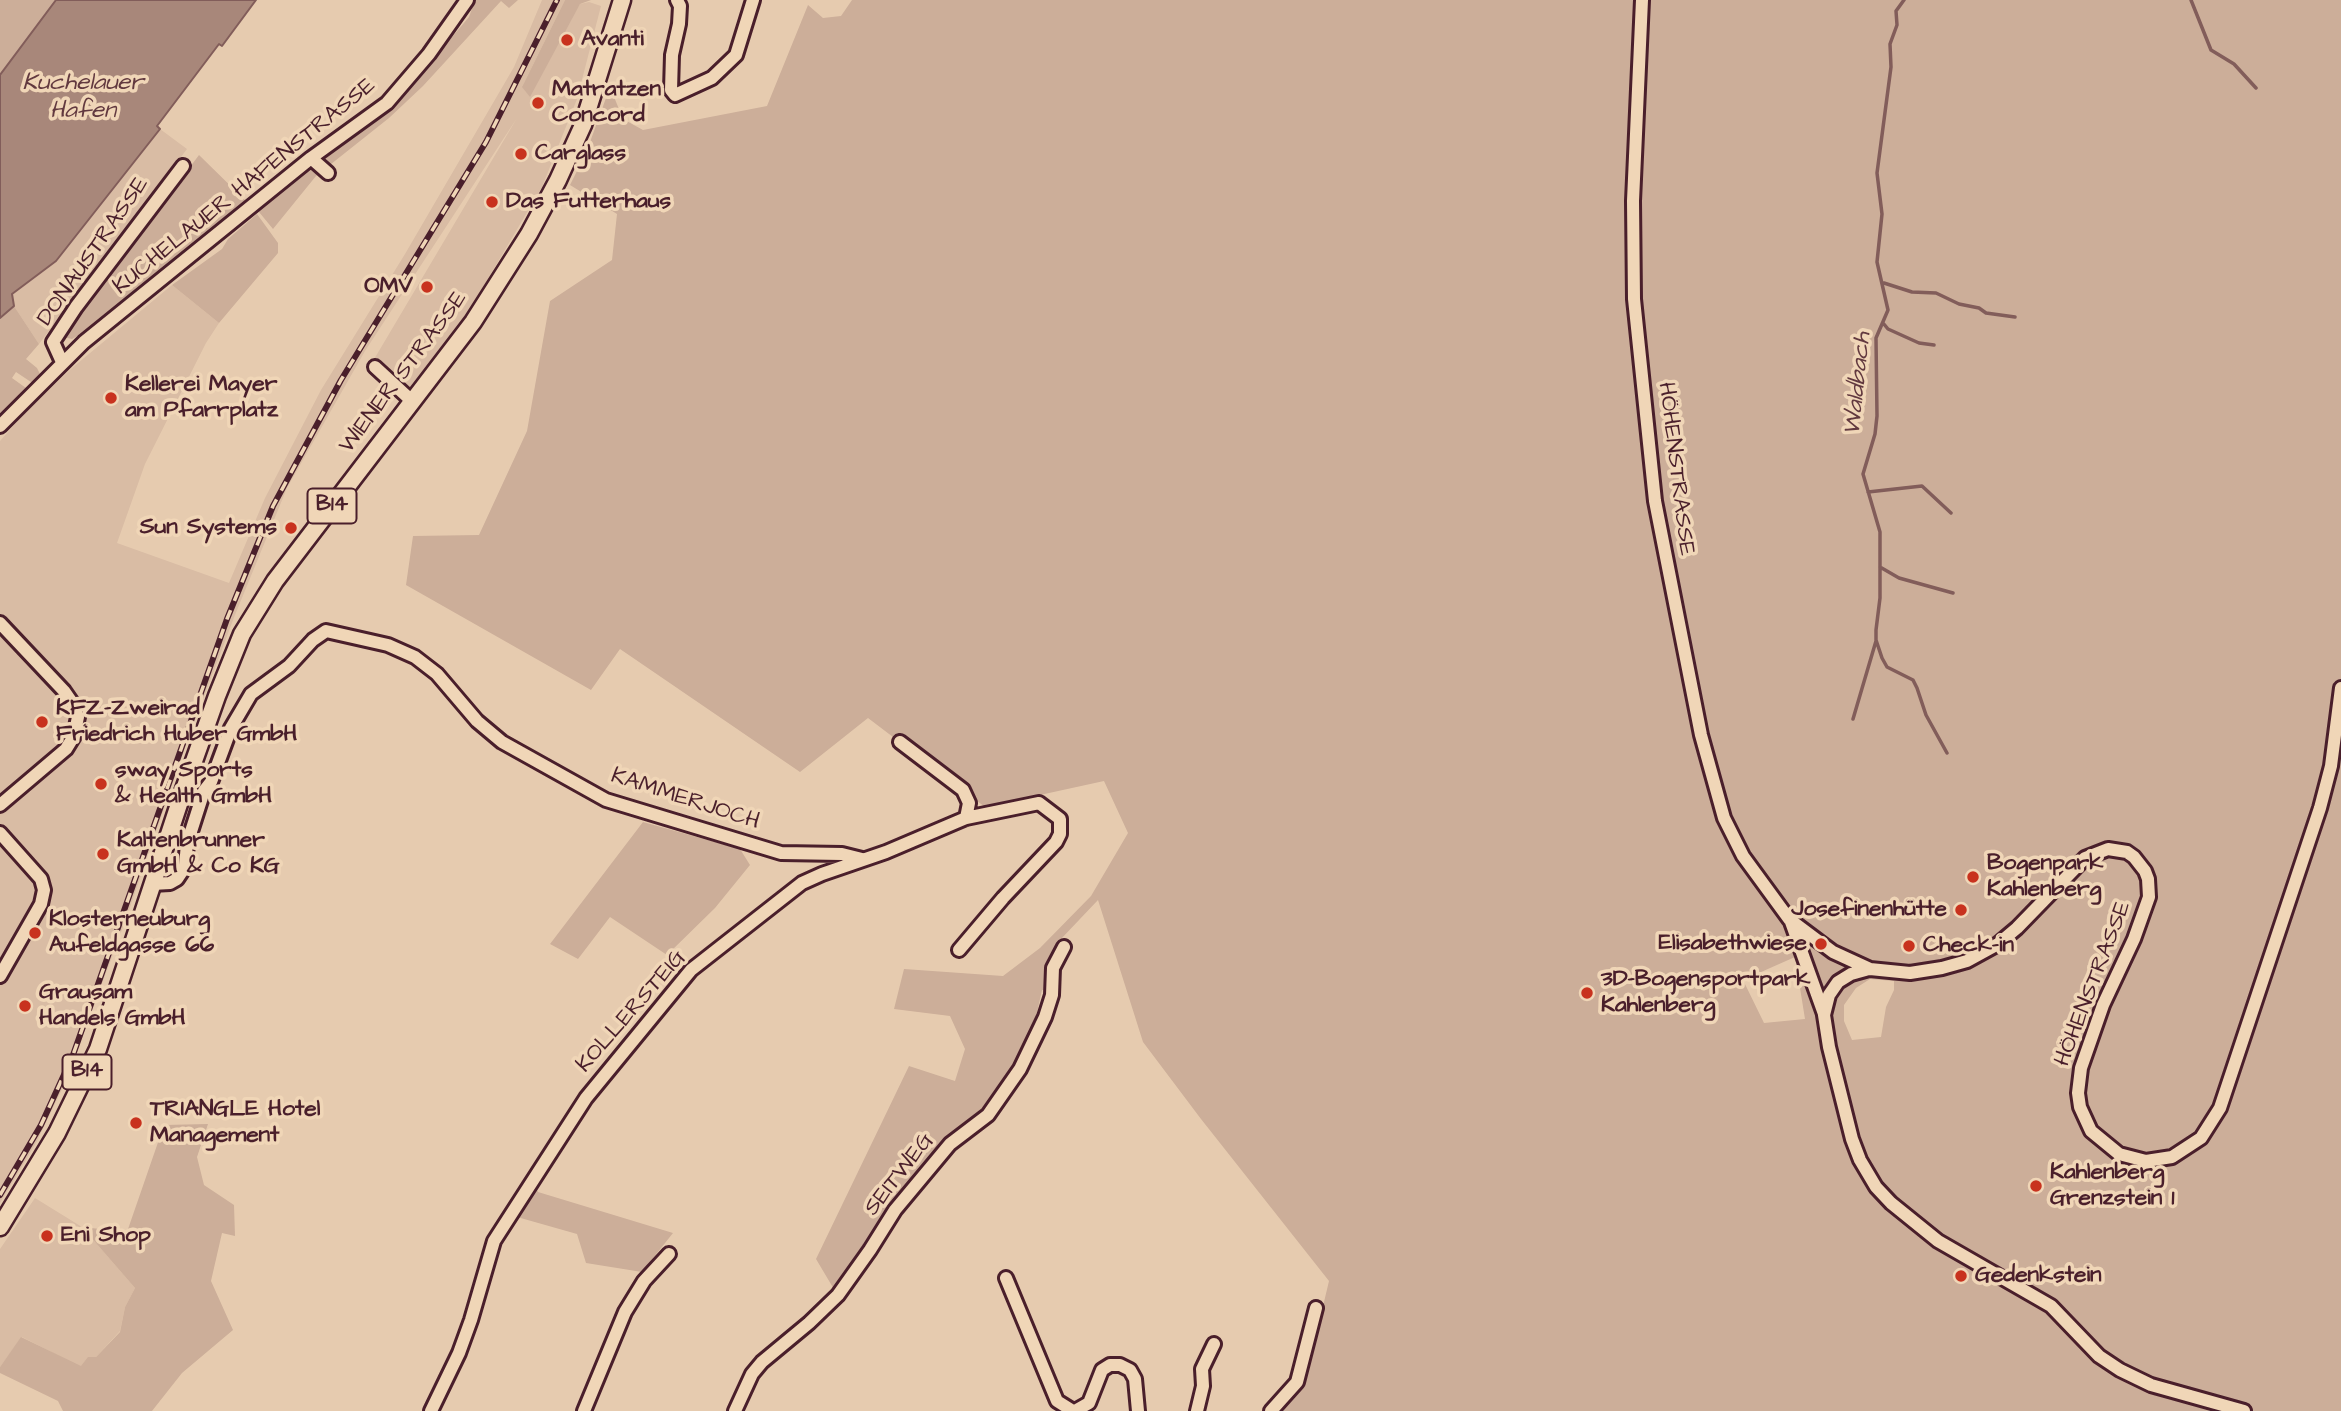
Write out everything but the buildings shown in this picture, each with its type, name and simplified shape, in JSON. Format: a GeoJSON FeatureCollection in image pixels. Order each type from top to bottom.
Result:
{"type":"FeatureCollection","features":[{"type":"Feature","properties":{"kind":"main road","name":"WIENER STRASSE"},"geometry":{"type":"LineString","coordinates":[[0,1227],[57,1133],[98,1049],[217,696],[242,634],[275,580],[472,322],[529,234],[558,180],[587,114],[622,0]]}},
{"type":"Feature","properties":{"kind":"street","name":"KUCHELAUER HAFENSTRASSE"},"geometry":{"type":"LineString","coordinates":[[62,362],[311,158],[387,103],[429,54],[467,0]]}},
{"type":"Feature","properties":{"kind":"street"},"geometry":{"type":"LineString","coordinates":[[677,0],[680,6],[679,24],[672,54],[671,90],[676,95],[712,78],[736,55],[753,0]]}},
{"type":"Feature","properties":{"kind":"street","name":"HÖHENSTRASSE"},"geometry":{"type":"LineString","coordinates":[[1642,0],[1634,176],[1634,299],[1655,501],[1701,735],[1724,818],[1743,856],[1789,919],[1824,1015],[1829,1047],[1852,1139],[1867,1173],[1891,1203],[1924,1231],[1963,1257],[2051,1306],[2099,1356],[2151,1385],[2244,1411]]}},
{"type":"Feature","properties":{"kind":"street"},"geometry":{"type":"LineString","coordinates":[[311,158],[328,173]]}},
{"type":"Feature","properties":{"kind":"street","name":"DONAUSTRASSE"},"geometry":{"type":"LineString","coordinates":[[0,426],[62,362],[53,342],[75,307],[183,166]]}},
{"type":"Feature","properties":{"kind":"street"},"geometry":{"type":"LineString","coordinates":[[375,367],[413,402]]}},
{"type":"Feature","properties":{"kind":"street"},"geometry":{"type":"LineString","coordinates":[[0,623],[64,691],[78,717],[74,736],[65,749],[0,805]]}},
{"type":"Feature","properties":{"kind":"street","name":"KAMMERJOCH"},"geometry":{"type":"LineString","coordinates":[[152,884],[170,883],[177,879],[185,866],[187,844],[204,791],[211,782],[231,728],[251,694],[289,666],[313,640],[326,631],[388,645],[415,657],[437,674],[477,721],[502,742],[606,800],[781,853],[842,854],[862,859]]}},
{"type":"Feature","properties":{"kind":"street","name":"HÖHENSTRASSE"},"geometry":{"type":"LineString","coordinates":[[1789,919],[1833,952],[1870,969],[1919,972],[1967,961],[2007,937],[2085,858],[2108,849],[2134,856],[2145,871],[2149,887],[2147,905],[2103,1005],[2081,1068],[2078,1093],[2080,1107],[2091,1130],[2119,1154],[2146,1161],[2172,1157],[2185,1151],[2208,1128],[2220,1108],[2292,897],[2329,776],[2341,688]]}},
{"type":"Feature","properties":{"kind":"street"},"geometry":{"type":"LineString","coordinates":[[900,742],[963,790],[969,803],[966,818]]}},
{"type":"Feature","properties":{"kind":"street","name":"KOLLERSTEIG"},"geometry":{"type":"LineString","coordinates":[[431,1411],[459,1353],[494,1241],[586,1098],[691,970],[802,883],[886,852],[966,818],[1039,803],[1060,819],[1060,834],[1056,842],[1003,898],[960,950]]}},
{"type":"Feature","properties":{"kind":"street"},"geometry":{"type":"LineString","coordinates":[[0,833],[44,885],[41,904],[0,976]]}},
{"type":"Feature","properties":{"kind":"street","name":"SEITWEG"},"geometry":{"type":"LineString","coordinates":[[735,1411],[752,1374],[762,1362],[838,1295],[903,1200],[950,1144],[988,1115],[1020,1069],[1045,1017],[1052,995],[1053,968],[1064,947]]}},
{"type":"Feature","properties":{"kind":"street","name":"HÖHENSTRASSE"},"geometry":{"type":"LineString","coordinates":[[1824,1015],[1827,1000],[1835,986],[1844,978],[1870,969]]}},
{"type":"Feature","properties":{"kind":"street"},"geometry":{"type":"LineString","coordinates":[[584,1411],[625,1312],[644,1281],[669,1254]]}},
{"type":"Feature","properties":{"kind":"street"},"geometry":{"type":"LineString","coordinates":[[1006,1278],[1057,1401],[1074,1411],[1089,1403],[1102,1370],[1110,1365],[1120,1365],[1130,1370],[1135,1379],[1138,1411]]}},
{"type":"Feature","properties":{"kind":"street"},"geometry":{"type":"LineString","coordinates":[[1271,1411],[1297,1382],[1316,1308]]}},
{"type":"Feature","properties":{"kind":"street"},"geometry":{"type":"LineString","coordinates":[[1196,1411],[1203,1386],[1202,1369],[1214,1344]]}},
{"type":"Feature","properties":{"kind":"shaded area"},"geometry":{"type":"Polygon","coordinates":[[[0,0],[56,0],[0,75],[0,0]]]}},
{"type":"Feature","properties":{"kind":"shaded area"},"geometry":{"type":"Polygon","coordinates":[[[475,0],[518,0],[509,8],[501,1],[423,86],[389,118],[316,176],[273,229],[259,212],[259,208],[395,104],[469,17],[475,0]]]}},
{"type":"Feature","properties":{"kind":"shaded area"},"geometry":{"type":"Polygon","coordinates":[[[542,0],[565,0],[522,87],[580,4],[589,2],[601,6],[577,99],[542,187],[463,321],[409,396],[373,361],[517,118],[365,351],[287,488],[189,736],[126,919],[66,1081],[36,1143],[0,1203],[0,441],[72,368],[172,285],[219,323],[206,343],[145,464],[117,543],[229,583],[265,498],[321,390],[405,254],[514,67],[542,0]]]}},
{"type":"Feature","properties":{"kind":"shaded area"},"geometry":{"type":"Polygon","coordinates":[[[565,0],[591,0],[580,4],[530,97],[522,87],[565,0]]]}},
{"type":"Feature","properties":{"kind":"shaded area"},"geometry":{"type":"Polygon","coordinates":[[[852,0],[2341,0],[2341,1411],[1283,1411],[1309,1365],[1329,1281],[1143,1042],[1098,900],[1061,939],[1048,990],[1042,990],[1036,1017],[992,1113],[956,1140],[838,1296],[816,1259],[909,1066],[955,1081],[965,1049],[950,1016],[894,1009],[904,969],[1003,976],[1040,948],[1091,896],[1128,833],[1104,781],[985,807],[868,718],[800,772],[620,649],[591,690],[406,585],[413,536],[479,535],[527,431],[550,301],[612,260],[617,214],[570,185],[586,153],[610,87],[623,119],[643,130],[767,106],[808,5],[823,18],[841,16],[852,0]],[[1795,957],[1743,980],[1764,1023],[1805,1019],[1795,957]],[[1870,979],[1856,988],[1844,1005],[1844,1021],[1852,1040],[1881,1037],[1894,981],[1870,979]]]}},
{"type":"Feature","properties":{"kind":"shaded area"},"geometry":{"type":"Polygon","coordinates":[[[160,129],[187,149],[39,344],[14,306],[12,294],[56,261],[160,129]]]}},
{"type":"Feature","properties":{"kind":"shaded area"},"geometry":{"type":"Polygon","coordinates":[[[199,155],[247,202],[81,334],[72,339],[63,337],[199,155]]]}},
{"type":"Feature","properties":{"kind":"shaded area"},"geometry":{"type":"Polygon","coordinates":[[[257,214],[278,243],[278,253],[219,323],[172,285],[222,249],[228,239],[257,214]]]}},
{"type":"Feature","properties":{"kind":"shaded area"},"geometry":{"type":"Polygon","coordinates":[[[14,306],[39,344],[26,359],[40,374],[36,381],[31,382],[16,372],[12,378],[26,388],[0,415],[0,318],[14,306]]]}},
{"type":"Feature","properties":{"kind":"shaded area"},"geometry":{"type":"Polygon","coordinates":[[[643,822],[740,849],[750,865],[715,908],[667,955],[610,917],[578,959],[550,944],[643,822]]]}},
{"type":"Feature","properties":{"kind":"shaded area"},"geometry":{"type":"Polygon","coordinates":[[[208,1124],[197,1157],[204,1185],[234,1205],[235,1236],[222,1233],[211,1281],[233,1330],[182,1373],[152,1411],[63,1411],[58,1401],[0,1373],[0,1367],[21,1337],[81,1366],[88,1357],[96,1357],[120,1332],[125,1307],[135,1288],[82,1227],[127,1232],[164,1125],[208,1124]]]}},
{"type":"Feature","properties":{"kind":"shaded area"},"geometry":{"type":"Polygon","coordinates":[[[529,1173],[538,1192],[673,1233],[642,1272],[586,1263],[577,1234],[503,1213],[529,1173]]]}},
{"type":"Feature","properties":{"kind":"shaded area"},"geometry":{"type":"Polygon","coordinates":[[[35,1198],[82,1227],[135,1288],[125,1307],[120,1331],[96,1357],[81,1367],[22,1337],[0,1367],[0,1249],[35,1198]]]}},
{"type":"Feature","properties":{"kind":"water","name":"Kuchelauer Hafen"},"geometry":{"type":"Polygon","coordinates":[[[56,0],[256,0],[222,46],[219,44],[157,126],[160,129],[56,261],[12,294],[14,306],[0,318],[0,75],[56,0]]]}},
{"type":"Feature","properties":{"kind":"waterway","name":"Waldbach"},"geometry":{"type":"LineString","coordinates":[[1904,0],[1896,11],[1897,25],[1890,44],[1891,67],[1877,173],[1882,214],[1877,262],[1888,310],[1876,338],[1877,416],[1875,434],[1863,474],[1880,532],[1880,598],[1876,640],[1887,667],[1913,680],[1926,715],[1947,753]]}},
{"type":"Feature","properties":{"kind":"waterway"},"geometry":{"type":"LineString","coordinates":[[2191,0],[2211,50],[2234,64],[2256,88]]}},
{"type":"Feature","properties":{"kind":"waterway"},"geometry":{"type":"LineString","coordinates":[[1884,283],[1912,292],[1936,293],[1986,313],[2015,317]]}},
{"type":"Feature","properties":{"kind":"waterway"},"geometry":{"type":"LineString","coordinates":[[1883,323],[1888,329],[1919,343],[1934,345]]}},
{"type":"Feature","properties":{"kind":"waterway"},"geometry":{"type":"LineString","coordinates":[[1868,492],[1922,486],[1951,513]]}},
{"type":"Feature","properties":{"kind":"waterway"},"geometry":{"type":"LineString","coordinates":[[1880,567],[1899,578],[1953,593]]}},
{"type":"Feature","properties":{"kind":"waterway"},"geometry":{"type":"LineString","coordinates":[[1853,719],[1876,641]]}},
{"type":"Feature","properties":{"kind":"railway"},"geometry":{"type":"LineString","coordinates":[[0,1195],[41,1125],[73,1055],[227,619],[273,506],[341,380],[486,142],[557,0]]}},
{"type":"Feature","properties":{"kind":"place","name":"Avanti"},"geometry":{"type":"Point","coordinates":[567,40]}},
{"type":"Feature","properties":{"kind":"place","name":"Matratzen Concord"},"geometry":{"type":"Point","coordinates":[538,103]}},
{"type":"Feature","properties":{"kind":"place","name":"Carglass"},"geometry":{"type":"Point","coordinates":[521,154]}},
{"type":"Feature","properties":{"kind":"place","name":"Das Futterhaus"},"geometry":{"type":"Point","coordinates":[492,202]}},
{"type":"Feature","properties":{"kind":"place","name":"OMV"},"geometry":{"type":"Point","coordinates":[427,287]}},
{"type":"Feature","properties":{"kind":"place","name":"Kellerei Mayer am Pfarrplatz"},"geometry":{"type":"Point","coordinates":[111,398]}},
{"type":"Feature","properties":{"kind":"place","name":"Sun Systems"},"geometry":{"type":"Point","coordinates":[291,528]}},
{"type":"Feature","properties":{"kind":"place","name":"KFZ-Zweirad Friedrich Huber GmbH"},"geometry":{"type":"Point","coordinates":[42,722]}},
{"type":"Feature","properties":{"kind":"place","name":"sway Sports & Health GmbH"},"geometry":{"type":"Point","coordinates":[101,784]}},
{"type":"Feature","properties":{"kind":"place","name":"Kaltenbrunner GmbH & Co KG"},"geometry":{"type":"Point","coordinates":[103,854]}},
{"type":"Feature","properties":{"kind":"place","name":"Bogenpark Kahlenberg"},"geometry":{"type":"Point","coordinates":[1973,877]}},
{"type":"Feature","properties":{"kind":"place","name":"Josefinenhütte"},"geometry":{"type":"Point","coordinates":[1961,910]}},
{"type":"Feature","properties":{"kind":"place","name":"Klosterneuburg Aufeldgasse 66"},"geometry":{"type":"Point","coordinates":[35,933]}},
{"type":"Feature","properties":{"kind":"place","name":"Elisabethwiese"},"geometry":{"type":"Point","coordinates":[1821,944]}},
{"type":"Feature","properties":{"kind":"place","name":"Check-in"},"geometry":{"type":"Point","coordinates":[1909,946]}},
{"type":"Feature","properties":{"kind":"place","name":"3D-Bogensportpark Kahlenberg"},"geometry":{"type":"Point","coordinates":[1587,993]}},
{"type":"Feature","properties":{"kind":"place","name":"Grausam Handels GmbH"},"geometry":{"type":"Point","coordinates":[25,1006]}},
{"type":"Feature","properties":{"kind":"place","name":"TRIANGLE Hotel Management"},"geometry":{"type":"Point","coordinates":[136,1123]}},
{"type":"Feature","properties":{"kind":"place","name":"Kahlenberg Grenzstein 1"},"geometry":{"type":"Point","coordinates":[2036,1186]}},
{"type":"Feature","properties":{"kind":"place","name":"Eni Shop"},"geometry":{"type":"Point","coordinates":[47,1236]}},
{"type":"Feature","properties":{"kind":"place","name":"Gedenkstein"},"geometry":{"type":"Point","coordinates":[1961,1276]}}]}
